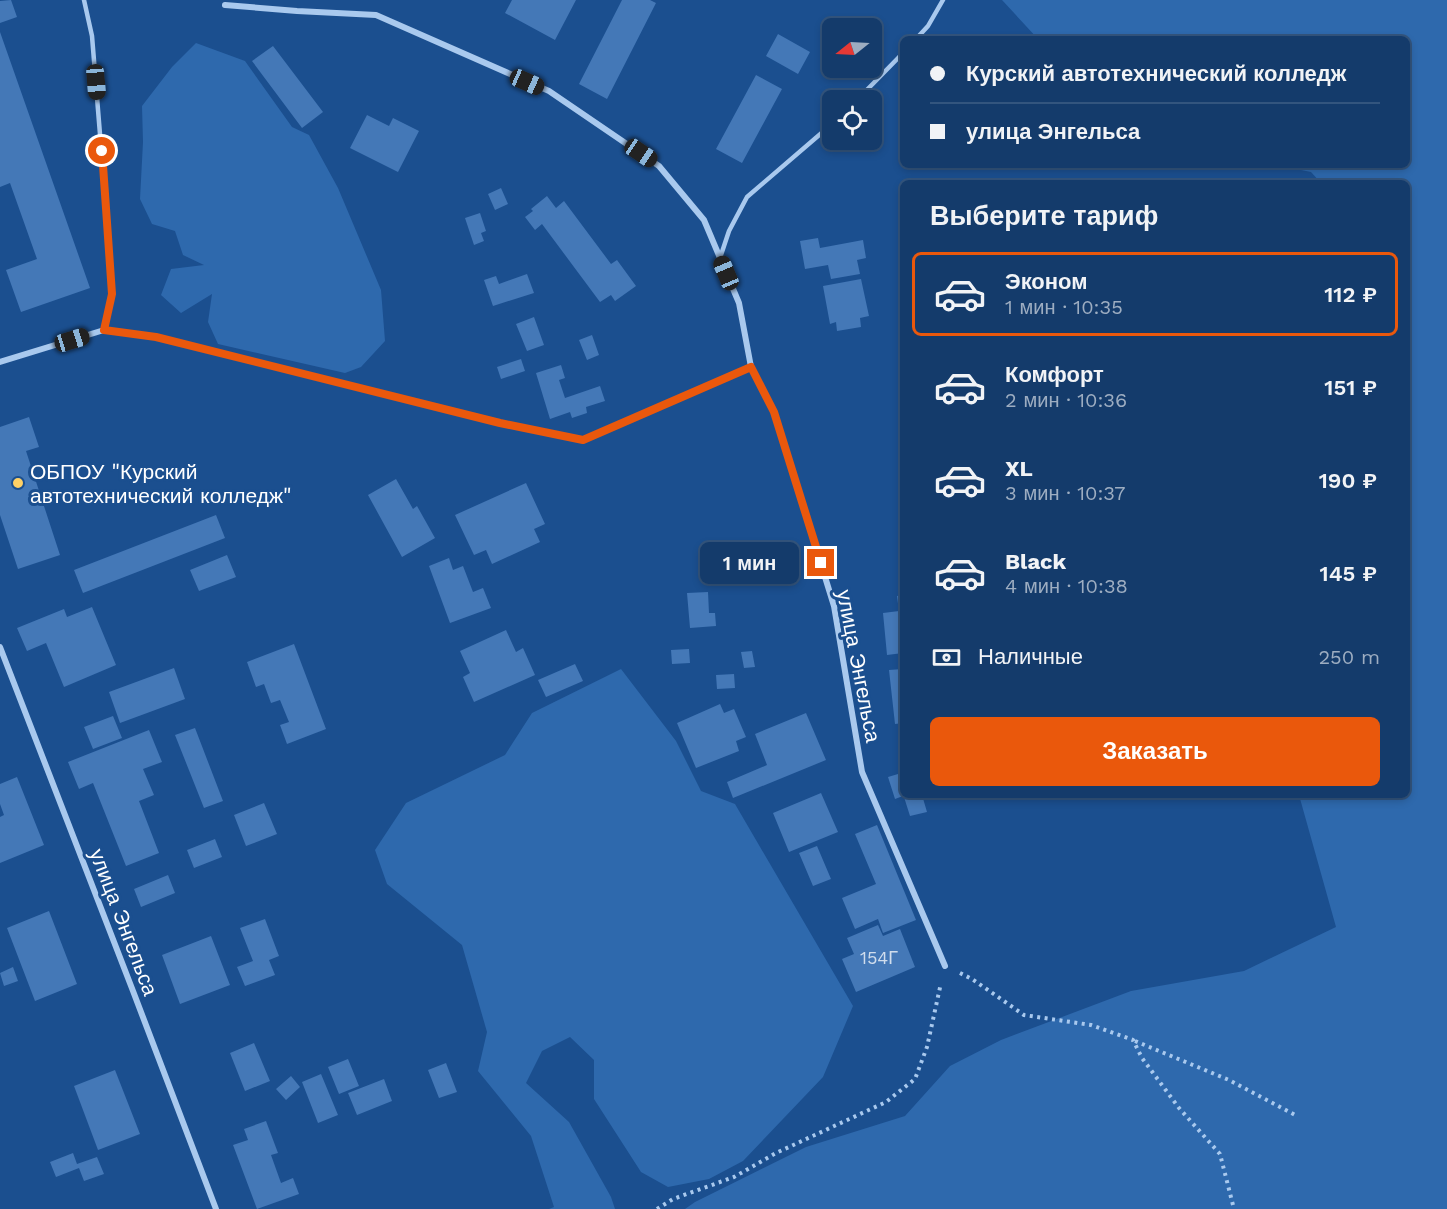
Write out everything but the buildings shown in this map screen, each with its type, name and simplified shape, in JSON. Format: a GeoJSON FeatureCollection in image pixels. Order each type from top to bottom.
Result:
{"type":"FeatureCollection","features":[{"type":"Feature","properties":{"kind":"street","name":"улица Энгельса"},"geometry":{"type":"LineString","coordinates":[[225,5],[297,12],[376,15],[549,91],[659,166],[704,220],[739,303],[751,367],[774,412],[834,606],[862,772],[945,966]]}},
{"type":"Feature","properties":{"kind":"street"},"geometry":{"type":"LineString","coordinates":[[0,362],[104,330],[156,337],[500,423],[583,440],[751,367]]}},
{"type":"Feature","properties":{"kind":"street","name":"улица Энгельса"},"geometry":{"type":"LineString","coordinates":[[0,647],[216,1209]]}},
{"type":"Feature","properties":{"kind":"lane"},"geometry":{"type":"LineString","coordinates":[[84,0],[92,36],[112,294],[104,330]]}},
{"type":"Feature","properties":{"kind":"lane"},"geometry":{"type":"LineString","coordinates":[[919,36],[928,26],[944,0]]}},
{"type":"Feature","properties":{"kind":"lane"},"geometry":{"type":"LineString","coordinates":[[867,90],[900,56]]}},
{"type":"Feature","properties":{"kind":"lane"},"geometry":{"type":"LineString","coordinates":[[720,258],[729,231],[747,197],[822,133]]}},
{"type":"Feature","properties":{"kind":"path"},"geometry":{"type":"LineString","coordinates":[[657,1209],[673,1199],[734,1177],[776,1153],[886,1102],[915,1079],[927,1047],[945,966],[972,979],[1024,1015],[1091,1025],[1133,1040],[1229,1080],[1297,1116]]}},
{"type":"Feature","properties":{"kind":"path"},"geometry":{"type":"LineString","coordinates":[[1133,1040],[1142,1058],[1179,1108],[1220,1154],[1234,1209]]}},
{"type":"Feature","properties":{"kind":"shaded area"},"geometry":{"type":"Polygon","coordinates":[[[1002,0],[1447,0],[1447,1209],[685,1209],[806,1147],[905,1116],[950,1066],[1001,1040],[1131,991],[1244,971],[1336,927],[1300,798],[1410,798],[1410,180],[1318,180],[1311,172],[1291,168],[1410,168],[1410,36],[1035,36],[1002,0]]]}},
{"type":"Feature","properties":{"kind":"shaded area"},"geometry":{"type":"Polygon","coordinates":[[[196,43],[245,61],[292,127],[309,135],[338,188],[381,290],[385,341],[361,367],[345,373],[218,344],[208,322],[212,294],[181,313],[161,295],[171,269],[204,265],[183,255],[175,231],[152,224],[140,199],[142,106],[172,67],[196,43]]]}},
{"type":"Feature","properties":{"kind":"shaded area"},"geometry":{"type":"Polygon","coordinates":[[[621,669],[676,741],[701,791],[735,804],[853,1006],[823,1077],[743,1161],[709,1179],[668,1187],[641,1172],[594,1099],[594,1060],[570,1037],[542,1051],[526,1083],[569,1122],[611,1197],[615,1209],[549,1209],[554,1207],[531,1136],[478,1071],[487,1032],[462,945],[387,884],[375,850],[406,803],[505,755],[532,713],[621,669]]]}},
{"type":"Feature","properties":{"kind":"place","name":"ОБПОУ \"Курский автотехнический колледж\""},"geometry":{"type":"Point","coordinates":[18,483]}},
{"type":"Feature","properties":{"kind":"route"},"geometry":{"type":"LineString","coordinates":[[102,151],[112,294],[104,330],[156,337],[500,423],[583,440],[751,367],[774,412],[821,563]]}}]}
